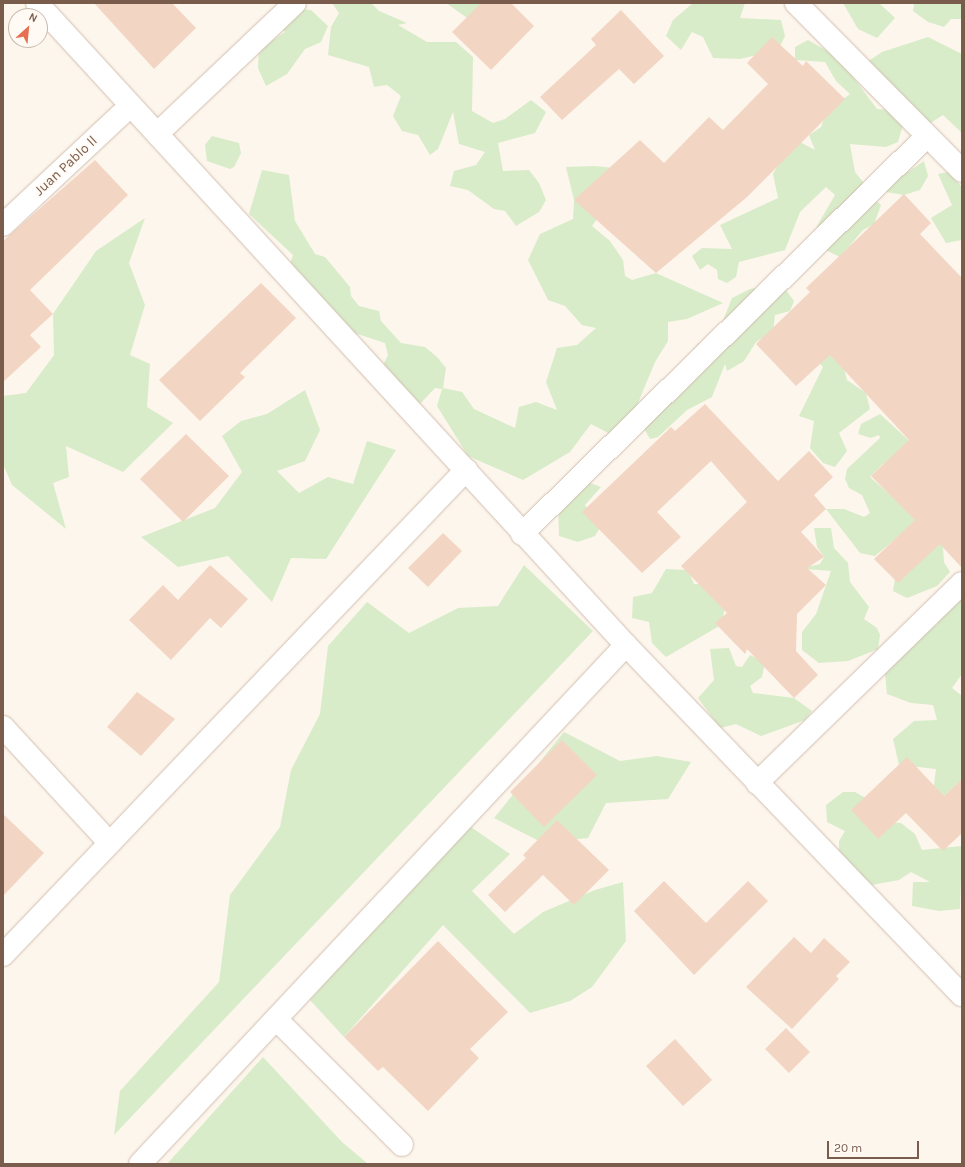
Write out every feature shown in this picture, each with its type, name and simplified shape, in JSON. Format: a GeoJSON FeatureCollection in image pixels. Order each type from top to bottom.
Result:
{"type":"FeatureCollection","features":[{"type":"Feature","properties":{"kind":"street"},"geometry":{"type":"LineString","coordinates":[[37,3],[129,107],[157,134],[466,470],[522,534],[757,783],[962,995]]}},
{"type":"Feature","properties":{"kind":"street"},"geometry":{"type":"LineString","coordinates":[[157,134],[295,3]]}},
{"type":"Feature","properties":{"kind":"street"},"geometry":{"type":"LineString","coordinates":[[796,3],[962,171]]}},
{"type":"Feature","properties":{"kind":"street","name":"Juan Pablo ll"},"geometry":{"type":"LineString","coordinates":[[3,225],[129,107]]}},
{"type":"Feature","properties":{"kind":"street"},"geometry":{"type":"LineString","coordinates":[[522,534],[927,136]]}},
{"type":"Feature","properties":{"kind":"street"},"geometry":{"type":"LineString","coordinates":[[3,955],[108,841],[466,470]]}},
{"type":"Feature","properties":{"kind":"street"},"geometry":{"type":"LineString","coordinates":[[757,783],[962,583]]}},
{"type":"Feature","properties":{"kind":"street"},"geometry":{"type":"LineString","coordinates":[[140,1164],[626,645]]}},
{"type":"Feature","properties":{"kind":"street"},"geometry":{"type":"LineString","coordinates":[[3,727],[108,841]]}},
{"type":"Feature","properties":{"kind":"street"},"geometry":{"type":"LineString","coordinates":[[276,1019],[402,1145]]}},
{"type":"Feature","properties":{"kind":"green space"},"geometry":{"type":"Polygon","coordinates":[[[332,3],[371,3],[379,11],[407,23],[398,25],[427,42],[456,42],[473,57],[472,111],[493,123],[505,119],[531,100],[546,112],[535,133],[498,143],[503,171],[529,170],[539,183],[546,200],[539,212],[516,226],[505,211],[494,209],[468,190],[450,186],[454,171],[476,165],[485,152],[459,144],[453,112],[438,149],[430,155],[418,135],[402,131],[393,116],[401,96],[387,85],[374,87],[369,67],[328,55],[331,27],[339,13],[332,3]]]}},
{"type":"Feature","properties":{"kind":"green space"},"geometry":{"type":"Polygon","coordinates":[[[446,3],[486,3],[473,22],[446,3]]]}},
{"type":"Feature","properties":{"kind":"green space"},"geometry":{"type":"Polygon","coordinates":[[[693,3],[745,3],[740,18],[781,20],[785,36],[778,50],[740,59],[713,58],[703,37],[692,32],[681,50],[666,36],[673,20],[693,3]]]}},
{"type":"Feature","properties":{"kind":"green space"},"geometry":{"type":"Polygon","coordinates":[[[843,3],[879,3],[895,18],[877,38],[858,29],[843,3]]]}},
{"type":"Feature","properties":{"kind":"green space"},"geometry":{"type":"Polygon","coordinates":[[[914,3],[962,3],[962,19],[951,19],[944,27],[928,22],[913,11],[914,3]]]}},
{"type":"Feature","properties":{"kind":"green space"},"geometry":{"type":"Polygon","coordinates":[[[296,9],[311,10],[328,26],[321,42],[305,49],[287,74],[266,86],[258,68],[259,49],[285,32],[276,22],[296,9]]]}},
{"type":"Feature","properties":{"kind":"green space"},"geometry":{"type":"Polygon","coordinates":[[[928,37],[962,54],[962,133],[943,115],[929,124],[864,64],[882,52],[928,37]]]}},
{"type":"Feature","properties":{"kind":"green space"},"geometry":{"type":"Polygon","coordinates":[[[808,40],[838,57],[877,109],[891,110],[903,125],[898,142],[886,147],[850,144],[855,172],[863,182],[863,188],[881,205],[874,224],[863,230],[840,257],[815,245],[817,226],[835,195],[826,187],[800,212],[785,250],[739,262],[736,277],[727,283],[718,279],[717,270],[708,264],[700,270],[692,256],[702,248],[732,249],[720,225],[778,198],[773,174],[785,152],[800,142],[815,150],[809,135],[821,127],[827,111],[850,94],[836,81],[825,62],[795,60],[795,47],[808,40]]]}},
{"type":"Feature","properties":{"kind":"green space"},"geometry":{"type":"Polygon","coordinates":[[[212,136],[239,143],[241,153],[234,167],[230,169],[207,161],[205,145],[212,136]]]}},
{"type":"Feature","properties":{"kind":"green space"},"geometry":{"type":"Polygon","coordinates":[[[924,161],[928,176],[920,190],[904,195],[886,192],[891,171],[908,172],[924,161]]]}},
{"type":"Feature","properties":{"kind":"green space"},"geometry":{"type":"Polygon","coordinates":[[[595,166],[614,168],[608,203],[592,226],[610,241],[623,260],[625,276],[632,280],[656,273],[723,303],[687,319],[668,322],[668,341],[655,362],[628,427],[612,435],[591,424],[570,452],[523,480],[468,456],[437,406],[442,389],[435,388],[420,404],[383,365],[388,355],[385,343],[321,322],[290,264],[293,255],[249,214],[262,170],[289,175],[295,221],[315,254],[325,257],[350,287],[351,296],[359,306],[379,311],[381,321],[401,343],[425,347],[437,357],[446,368],[443,388],[462,392],[474,409],[515,428],[519,407],[536,402],[557,410],[546,382],[557,348],[577,345],[596,328],[582,325],[565,306],[548,300],[528,260],[540,234],[573,219],[574,200],[566,167],[595,166]]]}},
{"type":"Feature","properties":{"kind":"green space"},"geometry":{"type":"Polygon","coordinates":[[[948,172],[962,187],[962,240],[946,243],[931,218],[952,205],[938,174],[948,172]]]}},
{"type":"Feature","properties":{"kind":"green space"},"geometry":{"type":"Polygon","coordinates":[[[145,218],[129,263],[145,305],[130,355],[150,364],[147,407],[173,423],[123,472],[66,446],[69,477],[53,483],[66,529],[12,485],[3,464],[3,396],[26,393],[54,355],[53,314],[96,251],[145,218]]]}},
{"type":"Feature","properties":{"kind":"green space"},"geometry":{"type":"Polygon","coordinates":[[[781,283],[794,301],[790,311],[775,315],[773,332],[756,342],[744,361],[727,371],[725,364],[712,397],[687,410],[658,437],[650,439],[638,418],[699,343],[714,343],[732,298],[750,289],[781,283]]]}},
{"type":"Feature","properties":{"kind":"green space"},"geometry":{"type":"Polygon","coordinates":[[[789,332],[840,352],[847,380],[866,393],[870,409],[839,433],[847,451],[835,467],[823,463],[810,448],[814,421],[799,416],[823,367],[789,332]]]}},
{"type":"Feature","properties":{"kind":"green space"},"geometry":{"type":"Polygon","coordinates":[[[305,390],[320,430],[305,461],[277,471],[299,493],[328,477],[353,484],[367,441],[396,450],[326,559],[291,558],[272,602],[228,556],[178,567],[141,537],[215,508],[242,472],[222,436],[241,421],[267,414],[305,390]]]}},
{"type":"Feature","properties":{"kind":"green space"},"geometry":{"type":"Polygon","coordinates":[[[880,414],[926,456],[883,464],[870,477],[912,514],[942,532],[944,562],[950,572],[937,586],[907,598],[893,591],[895,578],[909,552],[893,541],[875,556],[860,553],[826,509],[844,509],[864,517],[870,513],[862,495],[849,488],[845,479],[847,469],[880,438],[879,435],[871,438],[858,434],[861,424],[880,414]]]}},
{"type":"Feature","properties":{"kind":"green space"},"geometry":{"type":"Polygon","coordinates":[[[590,483],[601,487],[585,505],[599,529],[595,536],[578,542],[559,536],[558,501],[590,483]]]}},
{"type":"Feature","properties":{"kind":"green space"},"geometry":{"type":"Polygon","coordinates":[[[814,528],[831,528],[834,548],[848,563],[850,582],[869,607],[864,619],[877,628],[880,635],[878,649],[848,661],[819,663],[802,650],[802,632],[816,614],[831,571],[793,568],[801,555],[812,566],[820,564],[824,557],[817,547],[814,528]]]}},
{"type":"Feature","properties":{"kind":"green space"},"geometry":{"type":"Polygon","coordinates":[[[524,565],[593,631],[114,1135],[120,1091],[219,982],[230,895],[280,827],[291,770],[320,714],[328,646],[367,602],[409,633],[458,608],[498,606],[524,565]]]}},
{"type":"Feature","properties":{"kind":"green space"},"geometry":{"type":"Polygon","coordinates":[[[666,569],[688,570],[694,584],[706,584],[726,604],[721,625],[666,657],[652,643],[649,622],[632,618],[633,597],[652,593],[666,569]]]}},
{"type":"Feature","properties":{"kind":"green space"},"geometry":{"type":"Polygon","coordinates":[[[962,595],[962,674],[952,688],[962,696],[962,779],[944,796],[933,792],[936,769],[899,765],[893,739],[914,721],[937,720],[933,705],[911,703],[887,694],[885,673],[872,660],[892,635],[937,625],[943,599],[962,595]]]}},
{"type":"Feature","properties":{"kind":"green space"},"geometry":{"type":"Polygon","coordinates":[[[729,648],[736,666],[742,667],[750,655],[765,662],[762,677],[750,686],[753,693],[794,698],[812,711],[805,720],[761,736],[736,724],[720,728],[698,698],[714,680],[710,649],[729,648]]]}},
{"type":"Feature","properties":{"kind":"green space"},"geometry":{"type":"Polygon","coordinates":[[[564,732],[620,761],[657,756],[691,762],[668,799],[606,803],[588,838],[543,843],[494,818],[564,732]]]}},
{"type":"Feature","properties":{"kind":"green space"},"geometry":{"type":"Polygon","coordinates":[[[843,792],[855,792],[871,801],[885,822],[901,823],[915,834],[922,850],[962,846],[960,909],[939,911],[912,906],[913,882],[930,882],[911,872],[899,880],[866,886],[839,873],[839,841],[845,831],[827,822],[826,805],[843,792]]]}},
{"type":"Feature","properties":{"kind":"green space"},"geometry":{"type":"Polygon","coordinates":[[[468,825],[510,854],[472,891],[514,934],[543,912],[595,890],[623,882],[626,941],[592,987],[570,1001],[530,1013],[443,925],[344,1037],[310,1000],[468,825]]]}},
{"type":"Feature","properties":{"kind":"green space"},"geometry":{"type":"Polygon","coordinates":[[[263,1057],[342,1142],[368,1164],[167,1164],[263,1057]]]}},
{"type":"Feature","properties":{"kind":"building"},"geometry":{"type":"Polygon","coordinates":[[[94,3],[172,3],[196,28],[154,69],[94,3]]]}},
{"type":"Feature","properties":{"kind":"building"},"geometry":{"type":"Polygon","coordinates":[[[481,3],[511,3],[534,26],[491,70],[452,32],[481,3]]]}},
{"type":"Feature","properties":{"kind":"building"},"geometry":{"type":"Polygon","coordinates":[[[621,10],[664,56],[634,84],[619,69],[562,120],[540,97],[596,45],[591,39],[621,10]]]}},
{"type":"Feature","properties":{"kind":"building"},"geometry":{"type":"Polygon","coordinates":[[[772,37],[803,66],[806,61],[845,99],[747,197],[656,273],[574,200],[640,140],[664,163],[709,117],[723,130],[768,84],[747,63],[772,37]]]}},
{"type":"Feature","properties":{"kind":"building"},"geometry":{"type":"Polygon","coordinates":[[[95,160],[128,195],[30,290],[53,314],[30,335],[41,347],[3,382],[3,241],[95,160]]]}},
{"type":"Feature","properties":{"kind":"building"},"geometry":{"type":"Polygon","coordinates":[[[904,194],[931,223],[920,234],[962,278],[962,568],[940,544],[898,583],[874,559],[915,520],[871,476],[909,440],[830,355],[796,386],[756,344],[810,292],[806,288],[904,194]]]}},
{"type":"Feature","properties":{"kind":"building"},"geometry":{"type":"Polygon","coordinates":[[[261,283],[296,318],[240,373],[245,377],[200,421],[159,380],[261,283]]]}},
{"type":"Feature","properties":{"kind":"building"},"geometry":{"type":"Polygon","coordinates":[[[705,404],[778,481],[809,451],[833,477],[814,495],[826,509],[801,532],[824,557],[807,568],[826,585],[797,614],[796,651],[818,675],[794,698],[747,649],[745,654],[715,623],[727,613],[681,566],[747,502],[711,461],[657,512],[681,537],[642,573],[582,512],[671,427],[675,431],[705,404]]]}},
{"type":"Feature","properties":{"kind":"building"},"geometry":{"type":"Polygon","coordinates":[[[186,434],[229,476],[183,522],[140,479],[186,434]]]}},
{"type":"Feature","properties":{"kind":"building"},"geometry":{"type":"Polygon","coordinates":[[[443,533],[462,551],[428,587],[408,568],[443,533]]]}},
{"type":"Feature","properties":{"kind":"building"},"geometry":{"type":"Polygon","coordinates":[[[210,565],[248,599],[221,628],[210,618],[171,660],[129,620],[163,585],[178,600],[210,565]]]}},
{"type":"Feature","properties":{"kind":"building"},"geometry":{"type":"Polygon","coordinates":[[[137,692],[175,719],[141,756],[107,727],[137,692]]]}},
{"type":"Feature","properties":{"kind":"building"},"geometry":{"type":"Polygon","coordinates":[[[562,740],[597,775],[544,827],[510,792],[562,740]]]}},
{"type":"Feature","properties":{"kind":"building"},"geometry":{"type":"Polygon","coordinates":[[[907,757],[944,796],[962,779],[962,833],[943,851],[906,813],[878,839],[851,810],[907,757]]]}},
{"type":"Feature","properties":{"kind":"building"},"geometry":{"type":"Polygon","coordinates":[[[3,814],[44,853],[3,896],[3,814]]]}},
{"type":"Feature","properties":{"kind":"building"},"geometry":{"type":"Polygon","coordinates":[[[557,820],[609,870],[574,905],[543,875],[505,912],[488,895],[526,858],[523,855],[557,820]]]}},
{"type":"Feature","properties":{"kind":"building"},"geometry":{"type":"Polygon","coordinates":[[[664,881],[706,923],[748,881],[768,901],[694,975],[634,911],[664,881]]]}},
{"type":"Feature","properties":{"kind":"building"},"geometry":{"type":"Polygon","coordinates":[[[794,937],[811,953],[824,938],[850,962],[836,976],[839,979],[792,1029],[746,987],[794,937]]]}},
{"type":"Feature","properties":{"kind":"building"},"geometry":{"type":"Polygon","coordinates":[[[438,941],[508,1012],[470,1049],[479,1058],[428,1111],[383,1067],[378,1071],[344,1037],[438,941]]]}},
{"type":"Feature","properties":{"kind":"building"},"geometry":{"type":"Polygon","coordinates":[[[786,1028],[810,1052],[789,1073],[765,1049],[786,1028]]]}},
{"type":"Feature","properties":{"kind":"building"},"geometry":{"type":"Polygon","coordinates":[[[675,1039],[712,1080],[683,1106],[646,1066],[675,1039]]]}}]}
